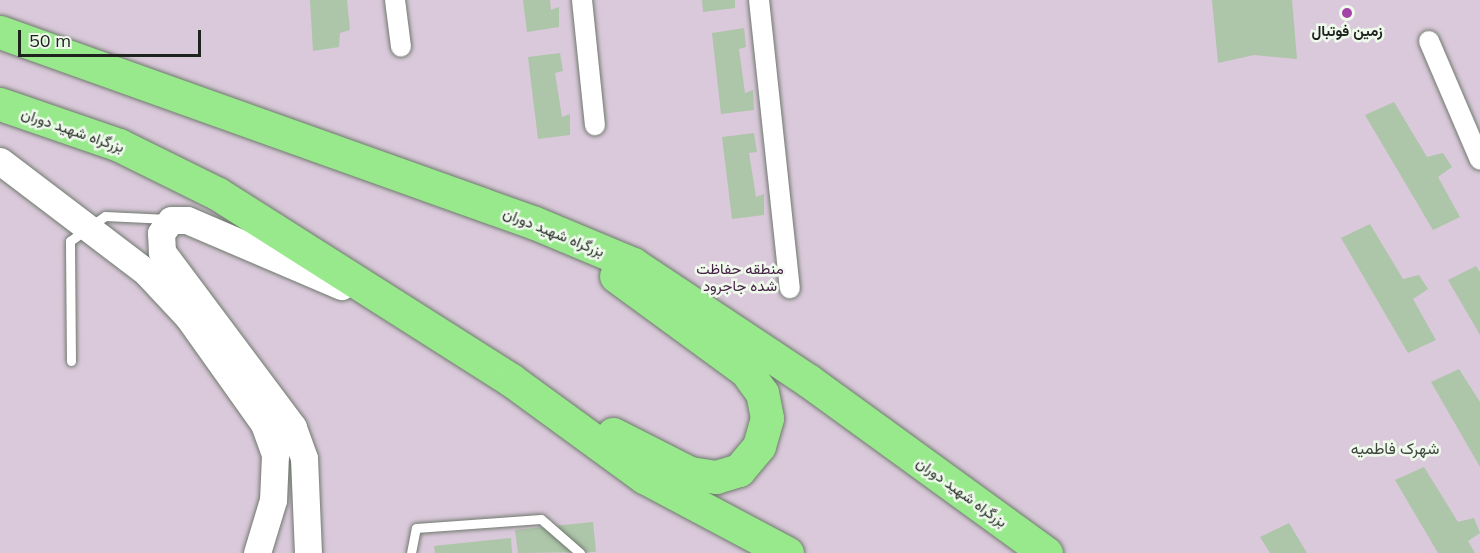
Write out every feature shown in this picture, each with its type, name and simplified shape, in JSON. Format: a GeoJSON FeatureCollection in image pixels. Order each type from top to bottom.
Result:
{"type":"FeatureCollection","features":[{"type":"Feature","properties":{"kind":"highway","name":"بزرگراه شهید دوران"},"geometry":{"type":"LineString","coordinates":[[0,32],[535,222],[674,287],[1046,553]]}},
{"type":"Feature","properties":{"kind":"highway","name":"بزرگراه شهید دوران"},"geometry":{"type":"LineString","coordinates":[[0,104],[119,145],[218,194],[511,380],[644,477],[788,553]]}},
{"type":"Feature","properties":{"kind":"highway"},"geometry":{"type":"LineString","coordinates":[[511,380],[701,476],[739,470],[759,446],[767,418],[762,393],[746,370],[535,222]]}},
{"type":"Feature","properties":{"kind":"main road"},"geometry":{"type":"LineString","coordinates":[[0,161],[146,272],[188,317],[264,424],[275,455],[273,500],[257,553]]}},
{"type":"Feature","properties":{"kind":"main road"},"geometry":{"type":"LineString","coordinates":[[308,553],[304,458],[293,427],[162,252],[161,233],[171,220],[209,227],[419,320]]}},
{"type":"Feature","properties":{"kind":"street"},"geometry":{"type":"LineString","coordinates":[[395,0],[401,47]]}},
{"type":"Feature","properties":{"kind":"street"},"geometry":{"type":"LineString","coordinates":[[582,0],[595,125]]}},
{"type":"Feature","properties":{"kind":"street"},"geometry":{"type":"LineString","coordinates":[[759,0],[790,288]]}},
{"type":"Feature","properties":{"kind":"street"},"geometry":{"type":"LineString","coordinates":[[1429,41],[1480,160]]}},
{"type":"Feature","properties":{"kind":"lane"},"geometry":{"type":"LineString","coordinates":[[71,361],[70,241],[105,216],[171,220]]}},
{"type":"Feature","properties":{"kind":"lane"},"geometry":{"type":"LineString","coordinates":[[411,553],[416,528],[541,519],[580,553]]}},
{"type":"Feature","properties":{"kind":"green space","name":"منطقه حفاظت شده جاجرود"},"geometry":{"type":"Polygon","coordinates":[[[0,0],[1480,0],[1480,553],[0,553],[0,0]]]}},
{"type":"Feature","properties":{"kind":"building"},"geometry":{"type":"Polygon","coordinates":[[[310,0],[347,0],[350,30],[340,33],[339,47],[313,51],[310,0]]]}},
{"type":"Feature","properties":{"kind":"building"},"geometry":{"type":"Polygon","coordinates":[[[523,0],[550,0],[551,10],[559,7],[559,27],[527,32],[523,0]]]}},
{"type":"Feature","properties":{"kind":"building"},"geometry":{"type":"Polygon","coordinates":[[[702,0],[735,0],[735,8],[703,12],[702,0]]]}},
{"type":"Feature","properties":{"kind":"building"},"geometry":{"type":"Polygon","coordinates":[[[1212,0],[1292,0],[1297,59],[1254,55],[1218,63],[1212,0]]]}},
{"type":"Feature","properties":{"kind":"building"},"geometry":{"type":"Polygon","coordinates":[[[744,28],[746,47],[739,49],[745,93],[753,90],[754,110],[721,114],[712,33],[744,28]]]}},
{"type":"Feature","properties":{"kind":"building"},"geometry":{"type":"Polygon","coordinates":[[[560,53],[563,71],[555,73],[562,117],[570,114],[570,135],[538,139],[528,57],[560,53]]]}},
{"type":"Feature","properties":{"kind":"building"},"geometry":{"type":"Polygon","coordinates":[[[1394,102],[1427,157],[1443,153],[1452,167],[1438,177],[1460,217],[1433,230],[1365,115],[1394,102]]]}},
{"type":"Feature","properties":{"kind":"building"},"geometry":{"type":"Polygon","coordinates":[[[754,133],[757,152],[749,153],[756,197],[764,194],[764,215],[732,219],[722,137],[754,133]]]}},
{"type":"Feature","properties":{"kind":"building"},"geometry":{"type":"Polygon","coordinates":[[[1370,224],[1403,279],[1419,275],[1428,289],[1413,299],[1436,340],[1408,353],[1341,238],[1370,224]]]}},
{"type":"Feature","properties":{"kind":"building"},"geometry":{"type":"Polygon","coordinates":[[[1476,266],[1480,272],[1480,335],[1448,280],[1476,266]]]}},
{"type":"Feature","properties":{"kind":"building"},"geometry":{"type":"Polygon","coordinates":[[[1459,369],[1480,402],[1480,467],[1431,382],[1459,369]]]}},
{"type":"Feature","properties":{"kind":"building"},"geometry":{"type":"Polygon","coordinates":[[[1424,467],[1458,522],[1474,518],[1480,533],[1468,541],[1475,553],[1438,553],[1395,480],[1424,467]]]}},
{"type":"Feature","properties":{"kind":"building"},"geometry":{"type":"Polygon","coordinates":[[[593,522],[596,552],[518,553],[515,530],[593,522]]]}},
{"type":"Feature","properties":{"kind":"building"},"geometry":{"type":"Polygon","coordinates":[[[1289,523],[1307,553],[1270,553],[1260,537],[1289,523]]]}},
{"type":"Feature","properties":{"kind":"building"},"geometry":{"type":"Polygon","coordinates":[[[511,538],[512,553],[435,553],[434,546],[511,538]]]}},
{"type":"Feature","properties":{"kind":"place","name":"زمین فوتبال"},"geometry":{"type":"Point","coordinates":[1347,13]}},
{"type":"Feature","properties":{"kind":"district","name":"شهرک فاطمیه"},"geometry":{"type":"Point","coordinates":[1395,448]}}]}
